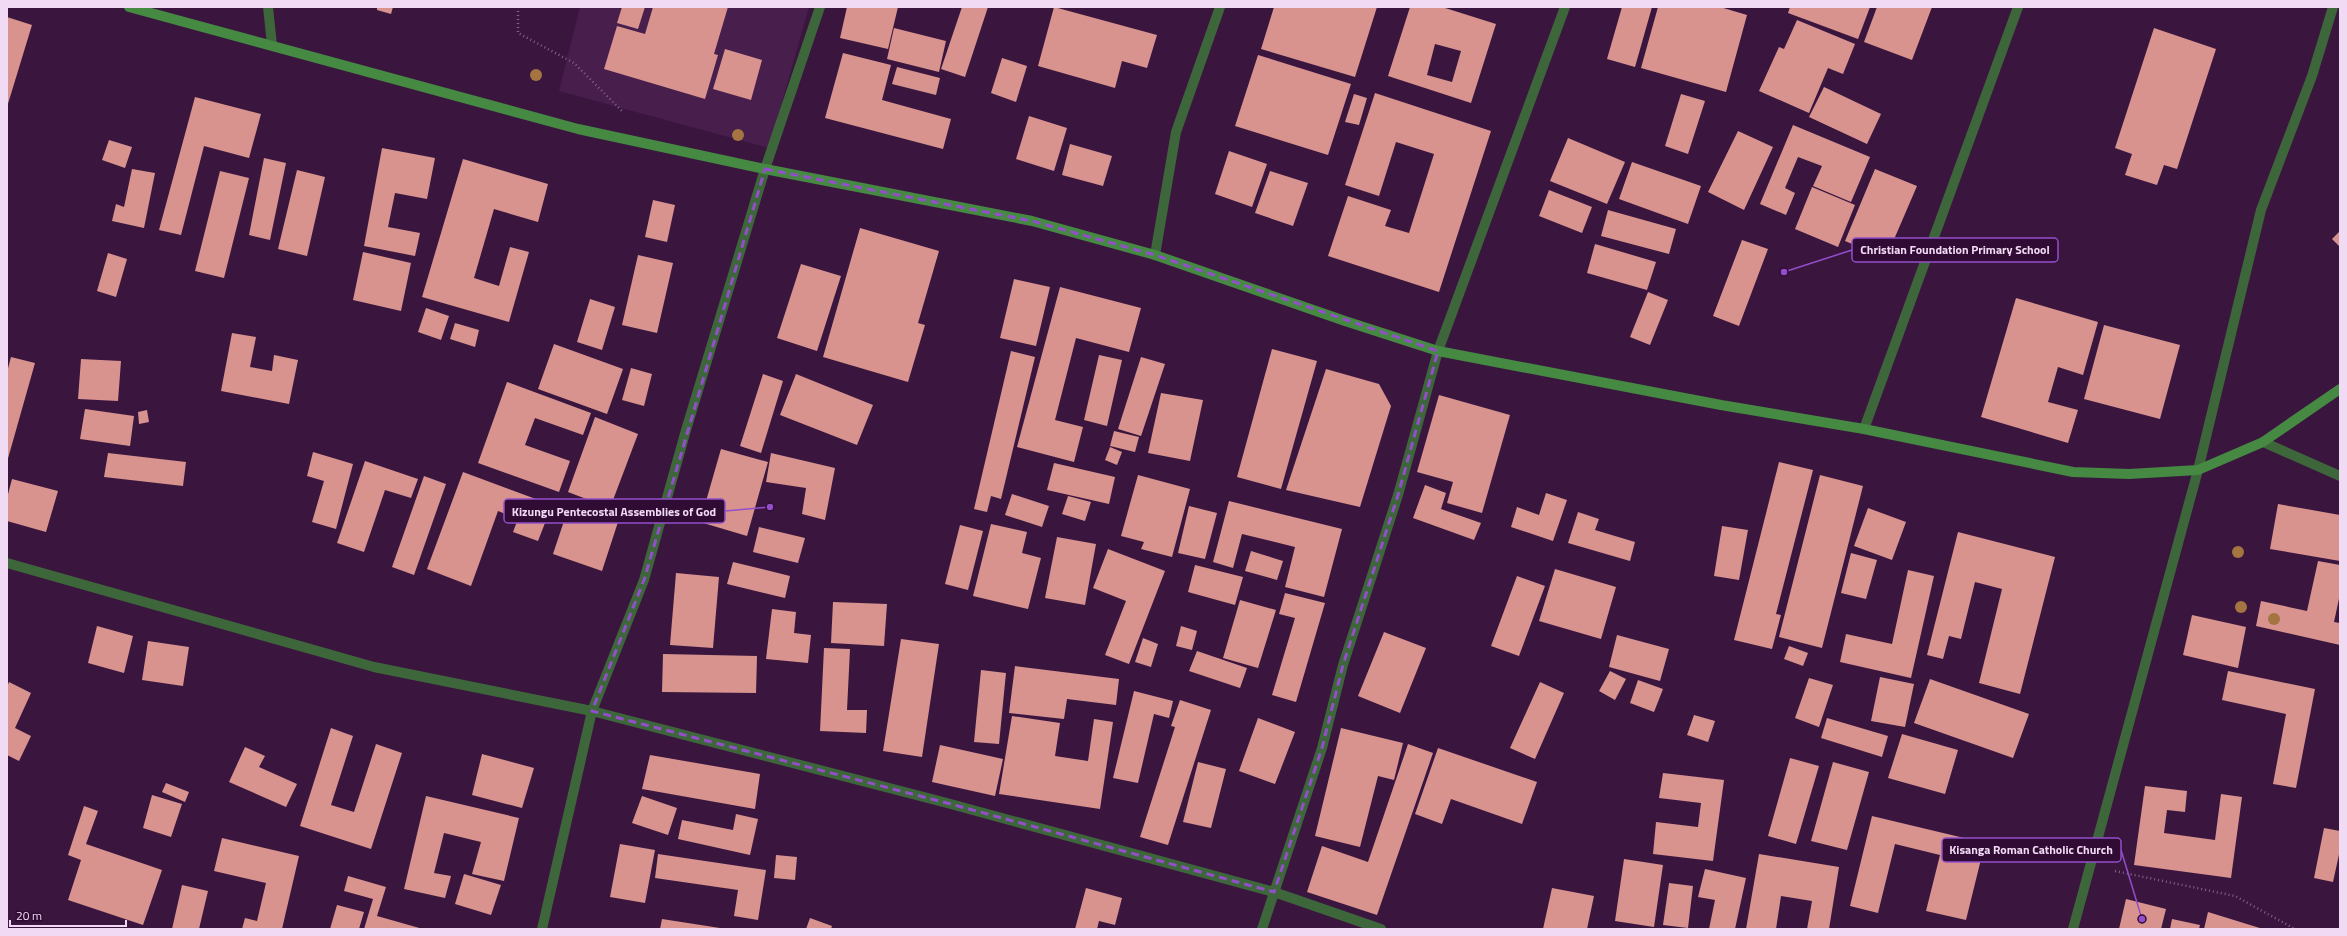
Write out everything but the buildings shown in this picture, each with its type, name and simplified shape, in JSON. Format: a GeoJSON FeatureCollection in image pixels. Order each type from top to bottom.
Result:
{"type":"FeatureCollection","features":[{"type":"Feature","properties":{"kind":"street"},"geometry":{"type":"LineString","coordinates":[[130,7],[578,129],[655,144],[765,169],[1032,221],[1155,255],[1345,321],[1438,351],[1714,403],[1864,429],[2073,472],[2129,474],[2198,470],[2263,442],[2340,389]]}},
{"type":"Feature","properties":{"kind":"street"},"geometry":{"type":"LineString","coordinates":[[268,7],[272,45]]}},
{"type":"Feature","properties":{"kind":"street"},"geometry":{"type":"LineString","coordinates":[[542,929],[592,711],[644,580],[686,430],[765,169],[820,7]]}},
{"type":"Feature","properties":{"kind":"street"},"geometry":{"type":"LineString","coordinates":[[1155,255],[1176,132],[1220,7]]}},
{"type":"Feature","properties":{"kind":"street"},"geometry":{"type":"LineString","coordinates":[[1262,929],[1322,748],[1343,665],[1398,495],[1438,351],[1565,7]]}},
{"type":"Feature","properties":{"kind":"street"},"geometry":{"type":"LineString","coordinates":[[1864,429],[2018,7]]}},
{"type":"Feature","properties":{"kind":"street"},"geometry":{"type":"LineString","coordinates":[[2073,929],[2198,470],[2261,210],[2312,76],[2334,7]]}},
{"type":"Feature","properties":{"kind":"street"},"geometry":{"type":"LineString","coordinates":[[2263,442],[2340,476]]}},
{"type":"Feature","properties":{"kind":"street"},"geometry":{"type":"LineString","coordinates":[[7,563],[374,667],[592,711],[940,801],[1274,892],[1381,929]]}},
{"type":"Feature","properties":{"kind":"path"},"geometry":{"type":"LineString","coordinates":[[518,7],[518,33],[574,63],[655,144]]}},
{"type":"Feature","properties":{"kind":"path"},"geometry":{"type":"LineString","coordinates":[[2091,866],[2235,896],[2295,929]]}},
{"type":"Feature","properties":{"kind":"highlighted area"},"geometry":{"type":"Polygon","coordinates":[[[765,169],[1032,221],[1155,255],[1438,351],[1398,495],[1343,665],[1322,748],[1274,892],[947,803],[592,711],[644,580],[765,169]]]}},
{"type":"Feature","properties":{"kind":"shaded area"},"geometry":{"type":"Polygon","coordinates":[[[580,7],[809,7],[769,148],[559,91],[580,7]]]}},
{"type":"Feature","properties":{"kind":"place","name":"Christian Foundation Primary School"},"geometry":{"type":"Point","coordinates":[1784,272]}},
{"type":"Feature","properties":{"kind":"place","name":"Kizungu Pentecostal Assemblies of God"},"geometry":{"type":"Point","coordinates":[770,507]}},
{"type":"Feature","properties":{"kind":"place","name":"Kisanga Roman Catholic Church"},"geometry":{"type":"Point","coordinates":[2142,919]}}]}
